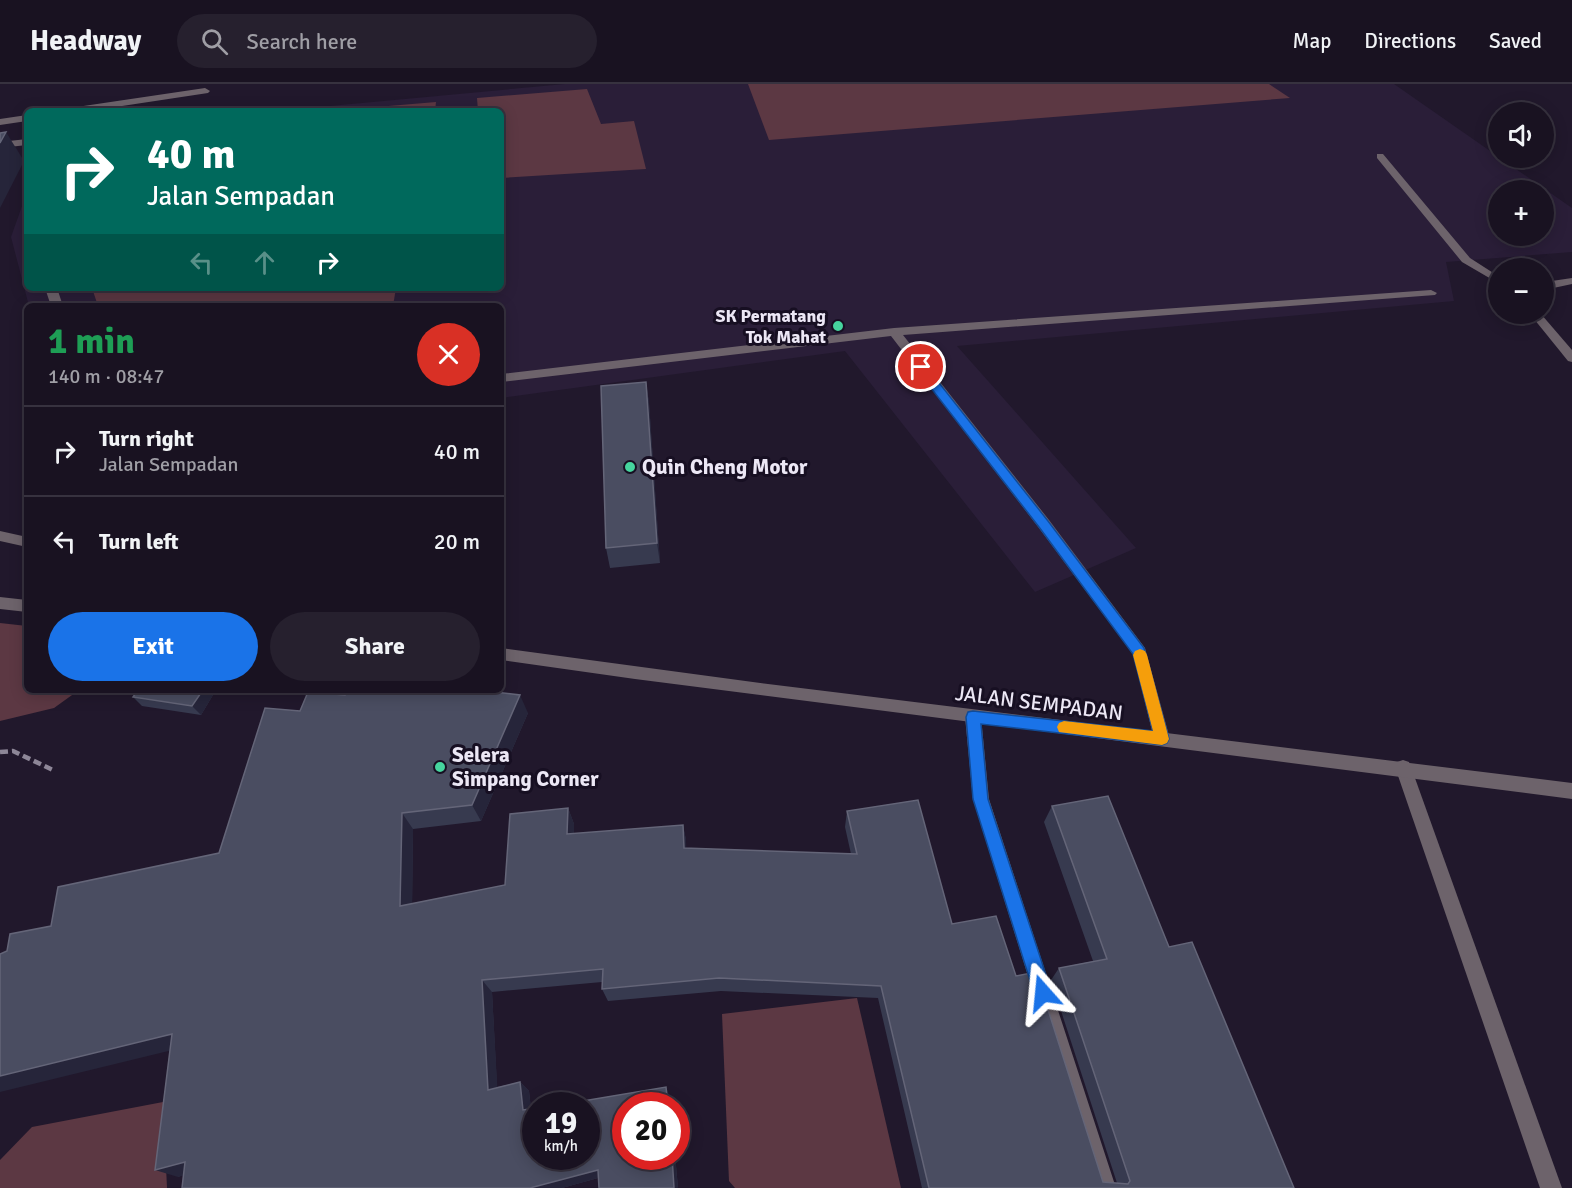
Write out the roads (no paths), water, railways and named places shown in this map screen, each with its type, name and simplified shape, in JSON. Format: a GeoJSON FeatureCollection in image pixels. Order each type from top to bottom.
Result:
{"type":"FeatureCollection","features":[{"type":"Feature","properties":{"kind":"street"},"geometry":{"type":"LineString","coordinates":[[90,108],[205,91]]}},
{"type":"Feature","properties":{"kind":"street"},"geometry":{"type":"LineString","coordinates":[[0,122],[24,118]]}},
{"type":"Feature","properties":{"kind":"street"},"geometry":{"type":"LineString","coordinates":[[0,145],[24,142]]}},
{"type":"Feature","properties":{"kind":"street"},"geometry":{"type":"LineString","coordinates":[[1380,156],[1466,260],[1488,274]]}},
{"type":"Feature","properties":{"kind":"street"},"geometry":{"type":"LineString","coordinates":[[1554,283],[1572,281]]}},
{"type":"Feature","properties":{"kind":"street"},"geometry":{"type":"LineString","coordinates":[[504,378],[894,332],[1431,293]]}},
{"type":"Feature","properties":{"kind":"street"},"geometry":{"type":"LineString","coordinates":[[1543,324],[1572,358]]}},
{"type":"Feature","properties":{"kind":"street"},"geometry":{"type":"LineString","coordinates":[[894,332],[1044,524],[1140,652],[1162,739]]}},
{"type":"Feature","properties":{"kind":"street"},"geometry":{"type":"LineString","coordinates":[[0,536],[24,541]]}},
{"type":"Feature","properties":{"kind":"street"},"geometry":{"type":"LineString","coordinates":[[0,603],[24,606]]}},
{"type":"Feature","properties":{"kind":"street","name":"JALAN SEMPADAN"},"geometry":{"type":"LineString","coordinates":[[504,654],[723,686],[1403,767],[1572,791]]}},
{"type":"Feature","properties":{"kind":"street"},"geometry":{"type":"LineString","coordinates":[[973,717],[981,799],[1105,1188]]}},
{"type":"Feature","properties":{"kind":"street"},"geometry":{"type":"LineString","coordinates":[[1403,767],[1551,1188]]}},
{"type":"Feature","properties":{"kind":"place","name":"SK Permatang Tok Mahat"},"geometry":{"type":"Point","coordinates":[838,326]}},
{"type":"Feature","properties":{"kind":"place","name":"Quin Cheng Motor"},"geometry":{"type":"Point","coordinates":[630,467]}},
{"type":"Feature","properties":{"kind":"place","name":"Selera Simpang Corner"},"geometry":{"type":"Point","coordinates":[440,767]}}]}
